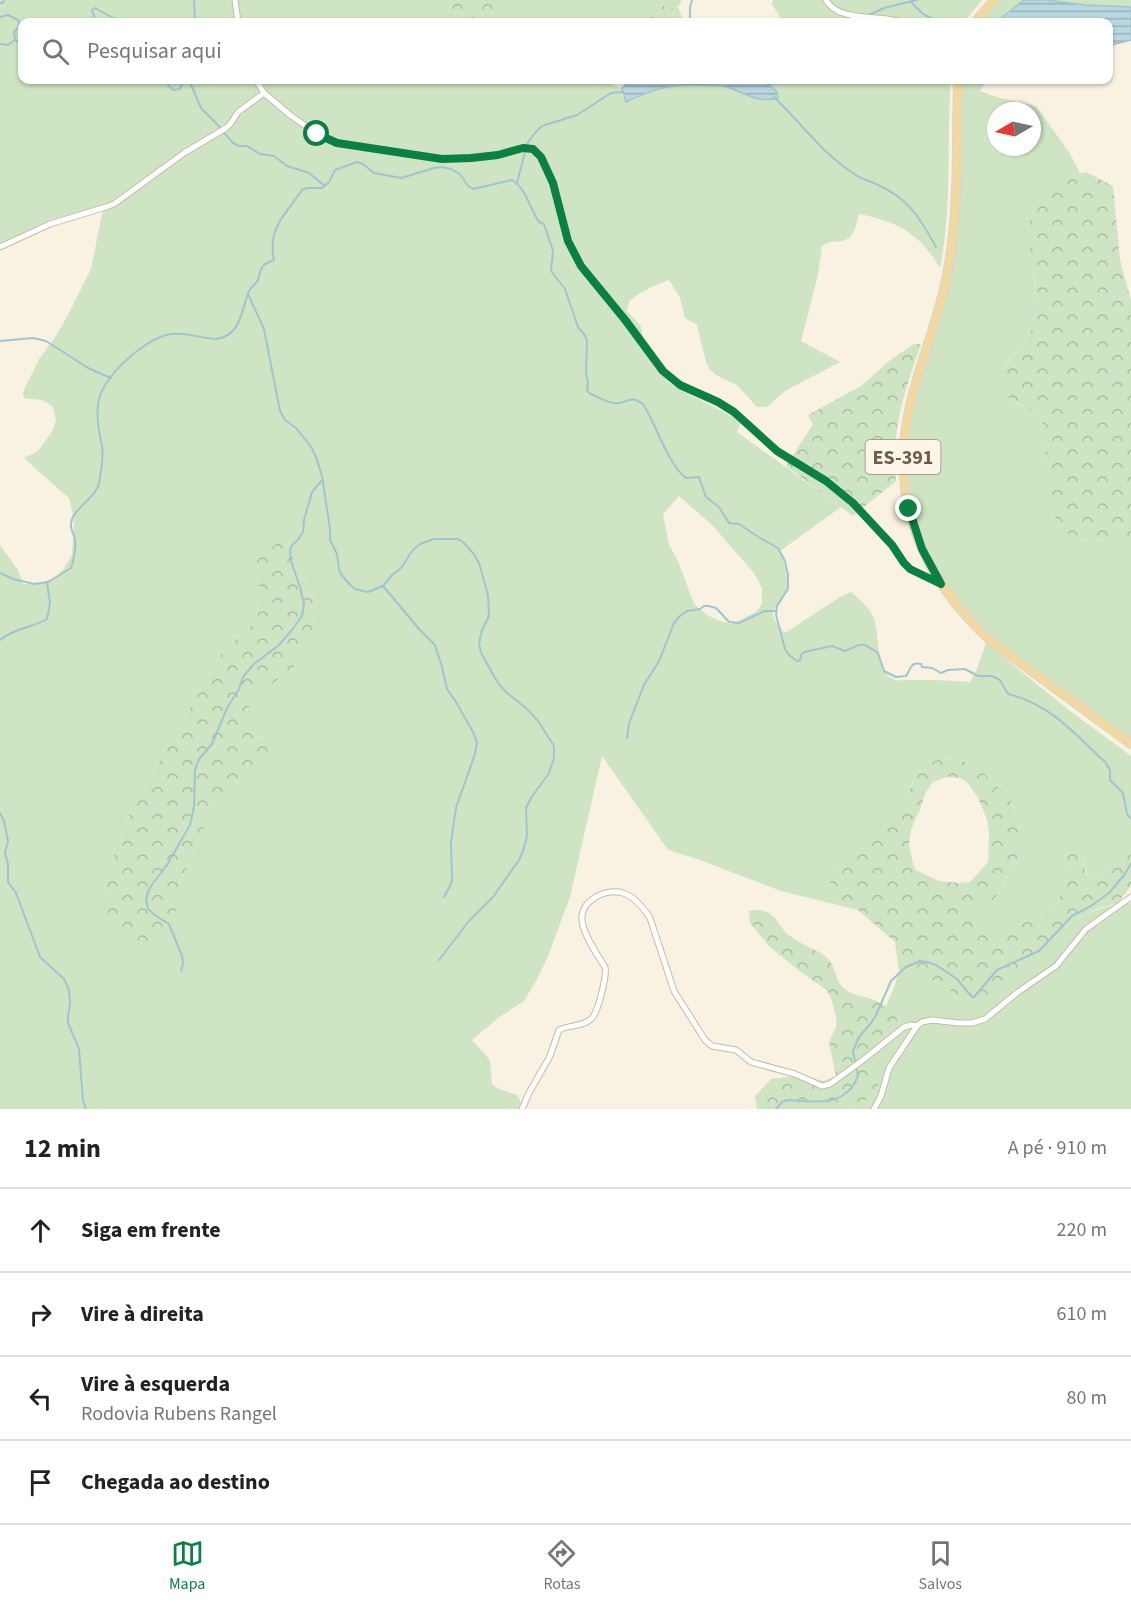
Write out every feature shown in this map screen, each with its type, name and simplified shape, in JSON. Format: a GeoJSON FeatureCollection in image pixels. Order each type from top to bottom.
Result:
{"type":"FeatureCollection","features":[{"type":"Feature","properties":{"kind":"main road"},"geometry":{"type":"LineString","coordinates":[[978,18],[994,0]]}},
{"type":"Feature","properties":{"kind":"main road","name":"ES-391"},"geometry":{"type":"LineString","coordinates":[[958,84],[955,217],[952,246],[940,302],[906,424],[903,456],[904,484],[914,528],[930,566],[962,613],[993,643],[1131,744]]}},
{"type":"Feature","properties":{"kind":"street"},"geometry":{"type":"LineString","coordinates":[[235,0],[237,18]]}},
{"type":"Feature","properties":{"kind":"street"},"geometry":{"type":"LineString","coordinates":[[826,0],[836,10],[866,18],[887,18]]}},
{"type":"Feature","properties":{"kind":"street"},"geometry":{"type":"LineString","coordinates":[[258,84],[264,93],[291,116],[317,134],[337,143],[442,159],[471,158],[498,155],[523,148],[533,149],[541,157],[553,183],[568,241],[581,266],[663,371],[680,385],[734,412],[777,451],[826,481],[853,503],[892,545],[910,569],[941,584]]}},
{"type":"Feature","properties":{"kind":"street"},"geometry":{"type":"LineString","coordinates":[[0,247],[50,224],[110,206],[184,153],[223,130],[238,112],[264,93]]}},
{"type":"Feature","properties":{"kind":"street"},"geometry":{"type":"LineString","coordinates":[[522,1109],[550,1056],[559,1030],[589,1021],[596,1012],[606,970],[583,928],[582,913],[587,903],[602,894],[623,893],[631,897],[646,912],[674,991],[705,1040],[712,1046],[734,1049],[749,1061],[795,1074],[822,1086],[830,1084],[904,1027],[916,1026]]}},
{"type":"Feature","properties":{"kind":"street"},"geometry":{"type":"LineString","coordinates":[[874,1109],[881,1096],[889,1068],[916,1026],[932,1020],[972,1023],[986,1019],[1018,992],[1056,966],[1086,929],[1131,897]]}},
{"type":"Feature","properties":{"kind":"green space"},"geometry":{"type":"Polygon","coordinates":[[[0,0],[451,0],[456,18],[18,18],[18,84],[610,84],[622,88],[627,102],[655,90],[683,85],[723,86],[756,98],[770,99],[778,98],[777,92],[768,84],[951,84],[948,198],[940,268],[924,246],[907,231],[886,221],[859,214],[850,237],[822,246],[818,275],[801,341],[840,362],[785,391],[767,407],[757,407],[738,386],[710,370],[697,325],[685,318],[680,298],[669,280],[633,298],[629,301],[627,311],[641,326],[644,345],[668,382],[741,421],[737,432],[841,507],[780,551],[787,574],[787,588],[773,613],[778,625],[785,633],[851,592],[873,616],[880,661],[883,669],[895,680],[970,682],[986,643],[1070,711],[1131,756],[1131,846],[1126,856],[1113,867],[1091,877],[1087,874],[1082,853],[1071,851],[1066,855],[1060,897],[1052,909],[1034,920],[981,930],[963,911],[990,904],[997,897],[1019,855],[1022,827],[1011,801],[979,769],[957,758],[940,759],[913,781],[904,799],[882,831],[854,856],[835,867],[831,873],[830,883],[834,904],[781,891],[668,850],[602,756],[570,897],[548,956],[524,1001],[498,1018],[472,1040],[490,1060],[492,1084],[498,1089],[517,1095],[520,1100],[520,1109],[0,1109],[0,545],[18,570],[23,584],[37,584],[54,578],[63,570],[72,555],[74,519],[69,498],[24,458],[38,451],[52,432],[56,420],[53,407],[42,400],[24,398],[23,392],[39,359],[69,313],[91,269],[105,208],[101,206],[47,221],[0,245],[0,0]],[[679,496],[663,514],[669,545],[678,561],[694,604],[707,615],[731,624],[757,611],[762,604],[762,588],[754,573],[713,526],[679,496]],[[294,563],[253,564],[260,592],[256,618],[247,631],[221,654],[125,823],[105,882],[104,898],[124,941],[136,949],[179,885],[213,808],[225,791],[241,778],[262,773],[260,738],[246,729],[244,716],[256,695],[289,672],[313,627],[316,605],[313,593],[294,563]]]}},
{"type":"Feature","properties":{"kind":"green space"},"geometry":{"type":"Polygon","coordinates":[[[451,0],[497,0],[490,18],[456,18],[451,0]]]}},
{"type":"Feature","properties":{"kind":"green space"},"geometry":{"type":"Polygon","coordinates":[[[497,0],[681,0],[680,5],[673,8],[659,5],[645,8],[628,18],[490,18],[497,0]]]}},
{"type":"Feature","properties":{"kind":"green space"},"geometry":{"type":"Polygon","coordinates":[[[773,0],[982,0],[967,18],[781,18],[772,4],[773,0]]]}},
{"type":"Feature","properties":{"kind":"green space"},"geometry":{"type":"Polygon","coordinates":[[[996,0],[1027,0],[1001,18],[980,18],[996,0]]]}},
{"type":"Feature","properties":{"kind":"green space"},"geometry":{"type":"Polygon","coordinates":[[[1045,0],[1131,0],[1131,7],[1085,5],[1045,0]]]}},
{"type":"Feature","properties":{"kind":"green space"},"geometry":{"type":"Polygon","coordinates":[[[659,5],[673,8],[678,6],[682,18],[628,18],[645,8],[659,5]]]}},
{"type":"Feature","properties":{"kind":"green space"},"geometry":{"type":"Polygon","coordinates":[[[961,84],[984,84],[980,91],[1018,102],[987,102],[987,156],[1041,156],[1041,113],[1069,152],[1080,173],[1039,196],[1033,274],[1039,305],[1037,321],[1003,369],[1014,402],[1040,416],[1045,429],[1047,475],[1053,513],[1074,537],[1090,540],[1120,538],[1131,541],[1131,740],[999,641],[979,624],[949,590],[935,571],[915,521],[904,461],[906,427],[945,298],[961,84]]]}},
{"type":"Feature","properties":{"kind":"green space"},"geometry":{"type":"Polygon","coordinates":[[[1086,172],[1113,186],[1120,260],[1131,301],[1131,541],[1120,538],[1090,540],[1074,537],[1061,530],[1053,513],[1047,475],[1045,429],[1040,416],[1010,399],[1004,391],[1002,381],[1003,370],[1037,321],[1039,305],[1028,242],[1029,223],[1039,195],[1074,175],[1086,172]]]}},
{"type":"Feature","properties":{"kind":"green space"},"geometry":{"type":"Polygon","coordinates":[[[914,344],[921,344],[900,411],[895,445],[896,481],[853,516],[786,466],[813,424],[808,415],[861,386],[889,361],[914,344]]]}},
{"type":"Feature","properties":{"kind":"green space"},"geometry":{"type":"Polygon","coordinates":[[[282,539],[289,548],[300,575],[313,593],[316,605],[306,651],[289,672],[256,695],[244,716],[246,729],[264,744],[272,766],[262,773],[241,778],[225,791],[213,808],[179,885],[176,915],[162,942],[152,950],[136,949],[124,941],[111,921],[104,898],[105,882],[125,823],[221,654],[247,631],[256,618],[260,592],[253,564],[282,539]]]}},
{"type":"Feature","properties":{"kind":"green space"},"geometry":{"type":"Polygon","coordinates":[[[957,758],[979,769],[1011,801],[1022,827],[1023,835],[1019,855],[997,896],[990,904],[964,911],[981,930],[1034,920],[1052,909],[1060,897],[1066,855],[1071,851],[1082,853],[1086,874],[1092,877],[1122,861],[1131,846],[1131,886],[1116,905],[1089,912],[1077,919],[1030,964],[985,999],[974,1002],[963,1000],[918,972],[899,970],[895,942],[858,910],[834,904],[830,883],[831,873],[835,867],[854,856],[882,831],[904,799],[921,767],[940,759],[957,758]],[[947,777],[933,782],[926,792],[911,830],[909,845],[916,870],[939,881],[970,882],[988,862],[987,819],[978,798],[968,783],[960,778],[947,777]]]}},
{"type":"Feature","properties":{"kind":"green space"},"geometry":{"type":"Polygon","coordinates":[[[1131,903],[1131,1109],[848,1109],[877,1094],[872,1068],[864,1054],[896,1012],[886,1006],[899,970],[918,972],[963,1000],[1030,963],[1079,918],[1104,908],[1131,903]]]}},
{"type":"Feature","properties":{"kind":"green space"},"geometry":{"type":"Polygon","coordinates":[[[749,911],[767,912],[794,939],[824,956],[831,963],[842,987],[846,990],[897,1012],[894,1029],[864,1054],[879,1081],[877,1094],[848,1109],[757,1109],[755,1096],[771,1079],[802,1075],[823,1081],[836,1076],[829,1042],[837,1020],[830,995],[825,989],[770,947],[750,923],[749,911]]]}},
{"type":"Feature","properties":{"kind":"water"},"geometry":{"type":"Polygon","coordinates":[[[1045,0],[1131,7],[1131,40],[1113,45],[1113,18],[1001,18],[1023,1],[1045,0]]]}},
{"type":"Feature","properties":{"kind":"water"},"geometry":{"type":"Polygon","coordinates":[[[626,84],[768,84],[777,92],[778,98],[763,99],[723,86],[683,85],[664,88],[626,102],[622,88],[626,84]]]}},
{"type":"Feature","properties":{"kind":"waterway"},"geometry":{"type":"LineString","coordinates":[[0,3],[4,0]]}},
{"type":"Feature","properties":{"kind":"waterway"},"geometry":{"type":"LineString","coordinates":[[194,0],[195,18]]}},
{"type":"Feature","properties":{"kind":"waterway"},"geometry":{"type":"LineString","coordinates":[[690,18],[692,0]]}},
{"type":"Feature","properties":{"kind":"waterway"},"geometry":{"type":"LineString","coordinates":[[869,15],[884,8],[917,0]]}},
{"type":"Feature","properties":{"kind":"waterway"},"geometry":{"type":"LineString","coordinates":[[911,2],[923,14],[931,18]]}},
{"type":"Feature","properties":{"kind":"waterway"},"geometry":{"type":"LineString","coordinates":[[95,18],[92,10],[95,8],[113,18]]}},
{"type":"Feature","properties":{"kind":"waterway"},"geometry":{"type":"LineString","coordinates":[[0,17],[8,15],[18,20]]}},
{"type":"Feature","properties":{"kind":"waterway"},"geometry":{"type":"LineString","coordinates":[[15,40],[14,32],[18,28]]}},
{"type":"Feature","properties":{"kind":"waterway"},"geometry":{"type":"LineString","coordinates":[[0,44],[8,45],[15,40]]}},
{"type":"Feature","properties":{"kind":"waterway"},"geometry":{"type":"LineString","coordinates":[[168,84],[173,90],[180,89],[182,84]]}},
{"type":"Feature","properties":{"kind":"waterway"},"geometry":{"type":"LineString","coordinates":[[191,84],[201,108],[233,143],[247,146],[260,154],[274,156],[287,166],[309,173],[325,185]]}},
{"type":"Feature","properties":{"kind":"waterway"},"geometry":{"type":"LineString","coordinates":[[766,85],[770,84]]}},
{"type":"Feature","properties":{"kind":"waterway"},"geometry":{"type":"LineString","coordinates":[[517,183],[527,144],[542,126],[577,115],[611,93],[623,92]]}},
{"type":"Feature","properties":{"kind":"waterway"},"geometry":{"type":"LineString","coordinates":[[774,97],[821,147],[842,165],[859,177],[889,190],[906,203],[919,218],[936,247]]}},
{"type":"Feature","properties":{"kind":"waterway"},"geometry":{"type":"LineString","coordinates":[[0,573],[34,584],[48,582],[71,568],[75,548],[71,523],[99,483],[103,455],[97,410],[100,395],[106,384],[134,353],[156,339],[178,334],[216,339],[231,333],[239,321],[249,291],[258,280],[262,267],[274,260],[273,239],[279,222],[302,190],[322,188],[329,182],[335,170],[357,162],[374,173],[401,178],[434,168],[451,169],[460,174],[468,186],[473,189],[512,180],[521,188],[539,222],[544,224],[553,251],[551,271],[565,289],[578,327],[587,340],[586,373],[589,393],[613,403],[634,400],[643,404],[667,453],[679,471],[686,478],[699,477],[706,497],[719,507],[729,523],[739,524],[778,548],[785,561],[788,589],[777,606],[776,615],[785,649],[789,655],[800,661],[804,652],[832,646],[845,651],[861,644],[878,653],[884,671],[896,677],[906,676],[917,663],[941,673],[948,670],[965,669],[978,676],[992,676],[1000,680],[1008,694],[1037,705],[1061,721],[1105,762],[1110,770],[1110,780],[1123,793],[1127,814],[1131,819]]}},
{"type":"Feature","properties":{"kind":"waterway"},"geometry":{"type":"LineString","coordinates":[[248,294],[264,329],[280,411],[285,420],[296,428],[312,448],[317,460],[322,476],[330,540],[337,554],[341,574],[355,589],[368,592],[383,586],[420,544],[434,539],[458,539],[463,542],[479,563],[488,595],[489,616],[479,643],[481,653],[498,683],[538,721],[554,746],[554,758],[549,773],[526,808],[527,836],[519,860],[493,897],[469,921],[439,960]]}},
{"type":"Feature","properties":{"kind":"waterway"},"geometry":{"type":"LineString","coordinates":[[0,341],[33,338],[46,341],[88,368],[111,378]]}},
{"type":"Feature","properties":{"kind":"waterway"},"geometry":{"type":"LineString","coordinates":[[181,971],[182,956],[169,924],[148,909],[146,899],[148,892],[190,825],[194,807],[197,764],[212,744],[243,677],[254,664],[279,645],[302,616],[304,604],[290,550],[303,532],[312,492],[322,480]]}},
{"type":"Feature","properties":{"kind":"waterway"},"geometry":{"type":"LineString","coordinates":[[0,640],[11,633],[47,619],[50,603],[47,582]]}},
{"type":"Feature","properties":{"kind":"waterway"},"geometry":{"type":"LineString","coordinates":[[383,586],[435,645],[447,689],[473,732],[477,743],[456,808],[451,842],[452,880],[444,897]]}},
{"type":"Feature","properties":{"kind":"waterway"},"geometry":{"type":"LineString","coordinates":[[627,738],[629,723],[644,685],[659,661],[674,623],[680,616],[687,611],[709,606],[716,608],[729,622],[739,623],[765,611],[776,611]]}},
{"type":"Feature","properties":{"kind":"waterway"},"geometry":{"type":"LineString","coordinates":[[0,813],[8,841],[5,853],[8,864],[8,882],[16,893],[40,957],[64,979],[69,990],[68,1023],[79,1049],[83,1101],[86,1109]]}},
{"type":"Feature","properties":{"kind":"waterway"},"geometry":{"type":"LineString","coordinates":[[776,1109],[787,1100],[828,1101],[845,1094],[852,1087],[858,1076],[853,1051],[859,1037],[876,1015],[891,981],[906,967],[920,961],[936,965],[957,979],[974,997],[997,970],[1039,951],[1072,916],[1109,893],[1131,863]]}},
{"type":"Feature","properties":{"kind":"route"},"geometry":{"type":"LineString","coordinates":[[317,134],[337,143],[442,159],[471,158],[498,155],[523,148],[533,149],[541,157],[553,183],[573,253],[589,278],[626,321],[667,376],[734,412],[777,451],[826,481],[853,503],[892,545],[910,569],[941,584],[922,549],[909,509]]}}]}
